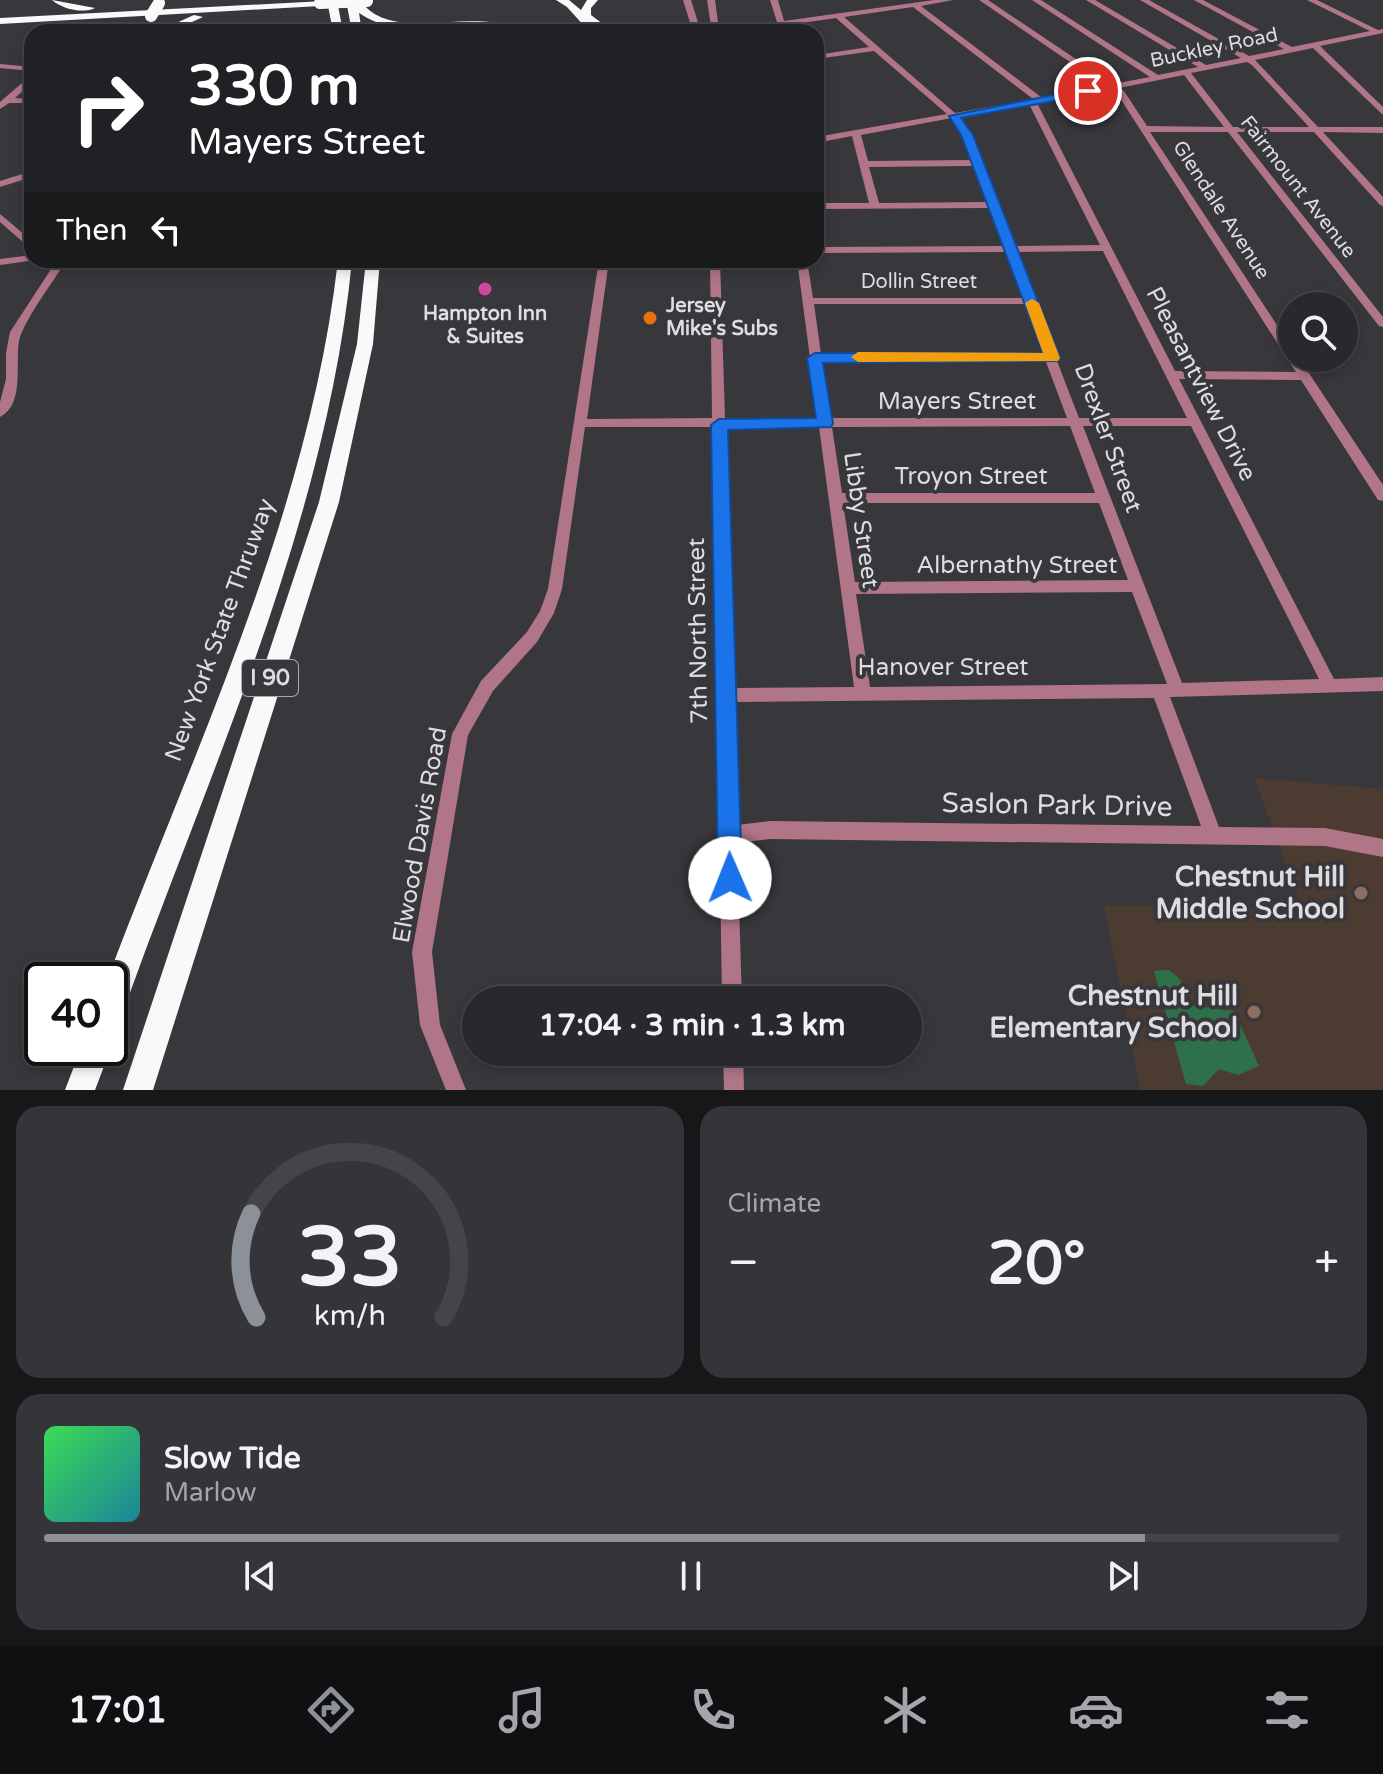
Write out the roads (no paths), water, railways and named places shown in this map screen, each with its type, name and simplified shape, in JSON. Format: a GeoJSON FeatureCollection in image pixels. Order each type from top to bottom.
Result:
{"type":"FeatureCollection","features":[{"type":"Feature","properties":{"kind":"highway"},"geometry":{"type":"LineString","coordinates":[[57,0],[65,5],[89,8],[210,5]]}},
{"type":"Feature","properties":{"kind":"highway"},"geometry":{"type":"LineString","coordinates":[[0,21],[293,0]]}},
{"type":"Feature","properties":{"kind":"highway"},"geometry":{"type":"LineString","coordinates":[[353,0],[356,24]]}},
{"type":"Feature","properties":{"kind":"highway"},"geometry":{"type":"LineString","coordinates":[[353,0],[365,13],[398,24]]}},
{"type":"Feature","properties":{"kind":"highway"},"geometry":{"type":"LineString","coordinates":[[0,21],[376,0]]}},
{"type":"Feature","properties":{"kind":"highway"},"geometry":{"type":"LineString","coordinates":[[561,0],[589,24]]}},
{"type":"Feature","properties":{"kind":"highway"},"geometry":{"type":"LineString","coordinates":[[593,0],[586,7],[586,16],[596,24]]}},
{"type":"Feature","properties":{"kind":"highway"},"geometry":{"type":"LineString","coordinates":[[179,24],[216,14],[326,2]]}},
{"type":"Feature","properties":{"kind":"highway"},"geometry":{"type":"LineString","coordinates":[[326,2],[335,24]]}},
{"type":"Feature","properties":{"kind":"highway"},"geometry":{"type":"LineString","coordinates":[[0,21],[57,24]]}},
{"type":"Feature","properties":{"kind":"highway","name":"New York State Thruway"},"geometry":{"type":"LineString","coordinates":[[128,962],[271,583],[307,473],[322,420],[341,315],[344,268]]}},
{"type":"Feature","properties":{"kind":"highway","name":"I 90"},"geometry":{"type":"LineString","coordinates":[[138,1090],[329,502],[365,344],[372,268]]}},
{"type":"Feature","properties":{"kind":"highway"},"geometry":{"type":"LineString","coordinates":[[80,1090],[89,1066]]}},
{"type":"Feature","properties":{"kind":"street"},"geometry":{"type":"LineString","coordinates":[[687,0],[693,24]]}},
{"type":"Feature","properties":{"kind":"street"},"geometry":{"type":"LineString","coordinates":[[711,0],[717,24]]}},
{"type":"Feature","properties":{"kind":"street"},"geometry":{"type":"LineString","coordinates":[[774,0],[781,24],[949,0]]}},
{"type":"Feature","properties":{"kind":"street","name":"Glendale Avenue"},"geometry":{"type":"LineString","coordinates":[[983,0],[1121,93],[1278,335]]}},
{"type":"Feature","properties":{"kind":"street"},"geometry":{"type":"LineString","coordinates":[[1036,0],[1157,78]]}},
{"type":"Feature","properties":{"kind":"street"},"geometry":{"type":"LineString","coordinates":[[1090,0],[1205,68]]}},
{"type":"Feature","properties":{"kind":"street"},"geometry":{"type":"LineString","coordinates":[[1144,0],[1249,59],[1383,203]]}},
{"type":"Feature","properties":{"kind":"street"},"geometry":{"type":"LineString","coordinates":[[1198,0],[1291,50]]}},
{"type":"Feature","properties":{"kind":"street"},"geometry":{"type":"LineString","coordinates":[[1311,0],[1380,31]]}},
{"type":"Feature","properties":{"kind":"street"},"geometry":{"type":"LineString","coordinates":[[915,5],[1036,101]]}},
{"type":"Feature","properties":{"kind":"street"},"geometry":{"type":"LineString","coordinates":[[828,7],[954,116]]}},
{"type":"Feature","properties":{"kind":"street","name":"Buckley Road"},"geometry":{"type":"LineString","coordinates":[[824,139],[1112,87],[1380,31]]}},
{"type":"Feature","properties":{"kind":"street"},"geometry":{"type":"LineString","coordinates":[[1314,45],[1383,112]]}},
{"type":"Feature","properties":{"kind":"street"},"geometry":{"type":"LineString","coordinates":[[824,56],[876,48]]}},
{"type":"Feature","properties":{"kind":"street"},"geometry":{"type":"LineString","coordinates":[[0,66],[24,68]]}},
{"type":"Feature","properties":{"kind":"street","name":"Fairmount Avenue"},"geometry":{"type":"LineString","coordinates":[[1186,72],[1383,324]]}},
{"type":"Feature","properties":{"kind":"street"},"geometry":{"type":"LineString","coordinates":[[4,103],[24,86]]}},
{"type":"Feature","properties":{"kind":"street","name":"Pleasantview Drive"},"geometry":{"type":"LineString","coordinates":[[1036,101],[1107,248],[1330,686]]}},
{"type":"Feature","properties":{"kind":"street"},"geometry":{"type":"LineString","coordinates":[[4,103],[24,102]]}},
{"type":"Feature","properties":{"kind":"street","name":"Drexler Street"},"geometry":{"type":"LineString","coordinates":[[954,116],[967,135],[1138,586],[1213,835]]}},
{"type":"Feature","properties":{"kind":"street"},"geometry":{"type":"LineString","coordinates":[[1144,129],[1383,130]]}},
{"type":"Feature","properties":{"kind":"street"},"geometry":{"type":"LineString","coordinates":[[856,133],[875,206]]}},
{"type":"Feature","properties":{"kind":"street"},"geometry":{"type":"LineString","coordinates":[[864,164],[977,163]]}},
{"type":"Feature","properties":{"kind":"street"},"geometry":{"type":"LineString","coordinates":[[0,184],[24,176]]}},
{"type":"Feature","properties":{"kind":"street"},"geometry":{"type":"LineString","coordinates":[[824,206],[993,205]]}},
{"type":"Feature","properties":{"kind":"street"},"geometry":{"type":"LineString","coordinates":[[0,217],[24,240]]}},
{"type":"Feature","properties":{"kind":"street"},"geometry":{"type":"LineString","coordinates":[[824,250],[1107,248]]}},
{"type":"Feature","properties":{"kind":"street"},"geometry":{"type":"LineString","coordinates":[[0,262],[24,259]]}},
{"type":"Feature","properties":{"kind":"street"},"geometry":{"type":"LineString","coordinates":[[0,413],[13,385],[14,337],[57,268]]}},
{"type":"Feature","properties":{"kind":"street","name":"Elwood Davis Road"},"geometry":{"type":"LineString","coordinates":[[456,1090],[430,1025],[422,952],[460,734],[487,686],[532,637],[547,613],[555,589],[603,268]]}},
{"type":"Feature","properties":{"kind":"street","name":"7th North Street"},"geometry":{"type":"LineString","coordinates":[[715,268],[732,986]]}},
{"type":"Feature","properties":{"kind":"street","name":"Libby Street"},"geometry":{"type":"LineString","coordinates":[[803,268],[863,692]]}},
{"type":"Feature","properties":{"kind":"street","name":"Dollin Street"},"geometry":{"type":"LineString","coordinates":[[807,301],[1031,301]]}},
{"type":"Feature","properties":{"kind":"street"},"geometry":{"type":"LineString","coordinates":[[0,339],[14,337]]}},
{"type":"Feature","properties":{"kind":"street"},"geometry":{"type":"LineString","coordinates":[[815,358],[1053,358]]}},
{"type":"Feature","properties":{"kind":"street","name":"Glendale Avenue"},"geometry":{"type":"LineString","coordinates":[[1301,372],[1383,496]]}},
{"type":"Feature","properties":{"kind":"street"},"geometry":{"type":"LineString","coordinates":[[1171,375],[1304,376]]}},
{"type":"Feature","properties":{"kind":"street","name":"Mayers Street"},"geometry":{"type":"LineString","coordinates":[[719,425],[1195,422]]}},
{"type":"Feature","properties":{"kind":"street"},"geometry":{"type":"LineString","coordinates":[[581,423],[719,425]]}},
{"type":"Feature","properties":{"kind":"street","name":"Troyon Street"},"geometry":{"type":"LineString","coordinates":[[837,498],[1105,498]]}},
{"type":"Feature","properties":{"kind":"street","name":"Albernathy Street"},"geometry":{"type":"LineString","coordinates":[[849,588],[1138,586]]}},
{"type":"Feature","properties":{"kind":"street","name":"Hanover Street"},"geometry":{"type":"LineString","coordinates":[[726,695],[1169,690],[1383,684]]}},
{"type":"Feature","properties":{"kind":"street","name":"Saslon Park Drive"},"geometry":{"type":"LineString","coordinates":[[729,835],[770,830],[1325,837],[1383,848]]}},
{"type":"Feature","properties":{"kind":"street"},"geometry":{"type":"LineString","coordinates":[[733,1066],[734,1090]]}},
{"type":"Feature","properties":{"kind":"place","name":"Hampton Inn & Suites"},"geometry":{"type":"Point","coordinates":[485,289]}},
{"type":"Feature","properties":{"kind":"place","name":"Jersey Mike's Subs"},"geometry":{"type":"Point","coordinates":[650,318]}},
{"type":"Feature","properties":{"kind":"place","name":"Chestnut Hill Middle School"},"geometry":{"type":"Point","coordinates":[1361,893]}},
{"type":"Feature","properties":{"kind":"place","name":"Chestnut Hill Elementary School"},"geometry":{"type":"Point","coordinates":[1254,1012]}}]}
